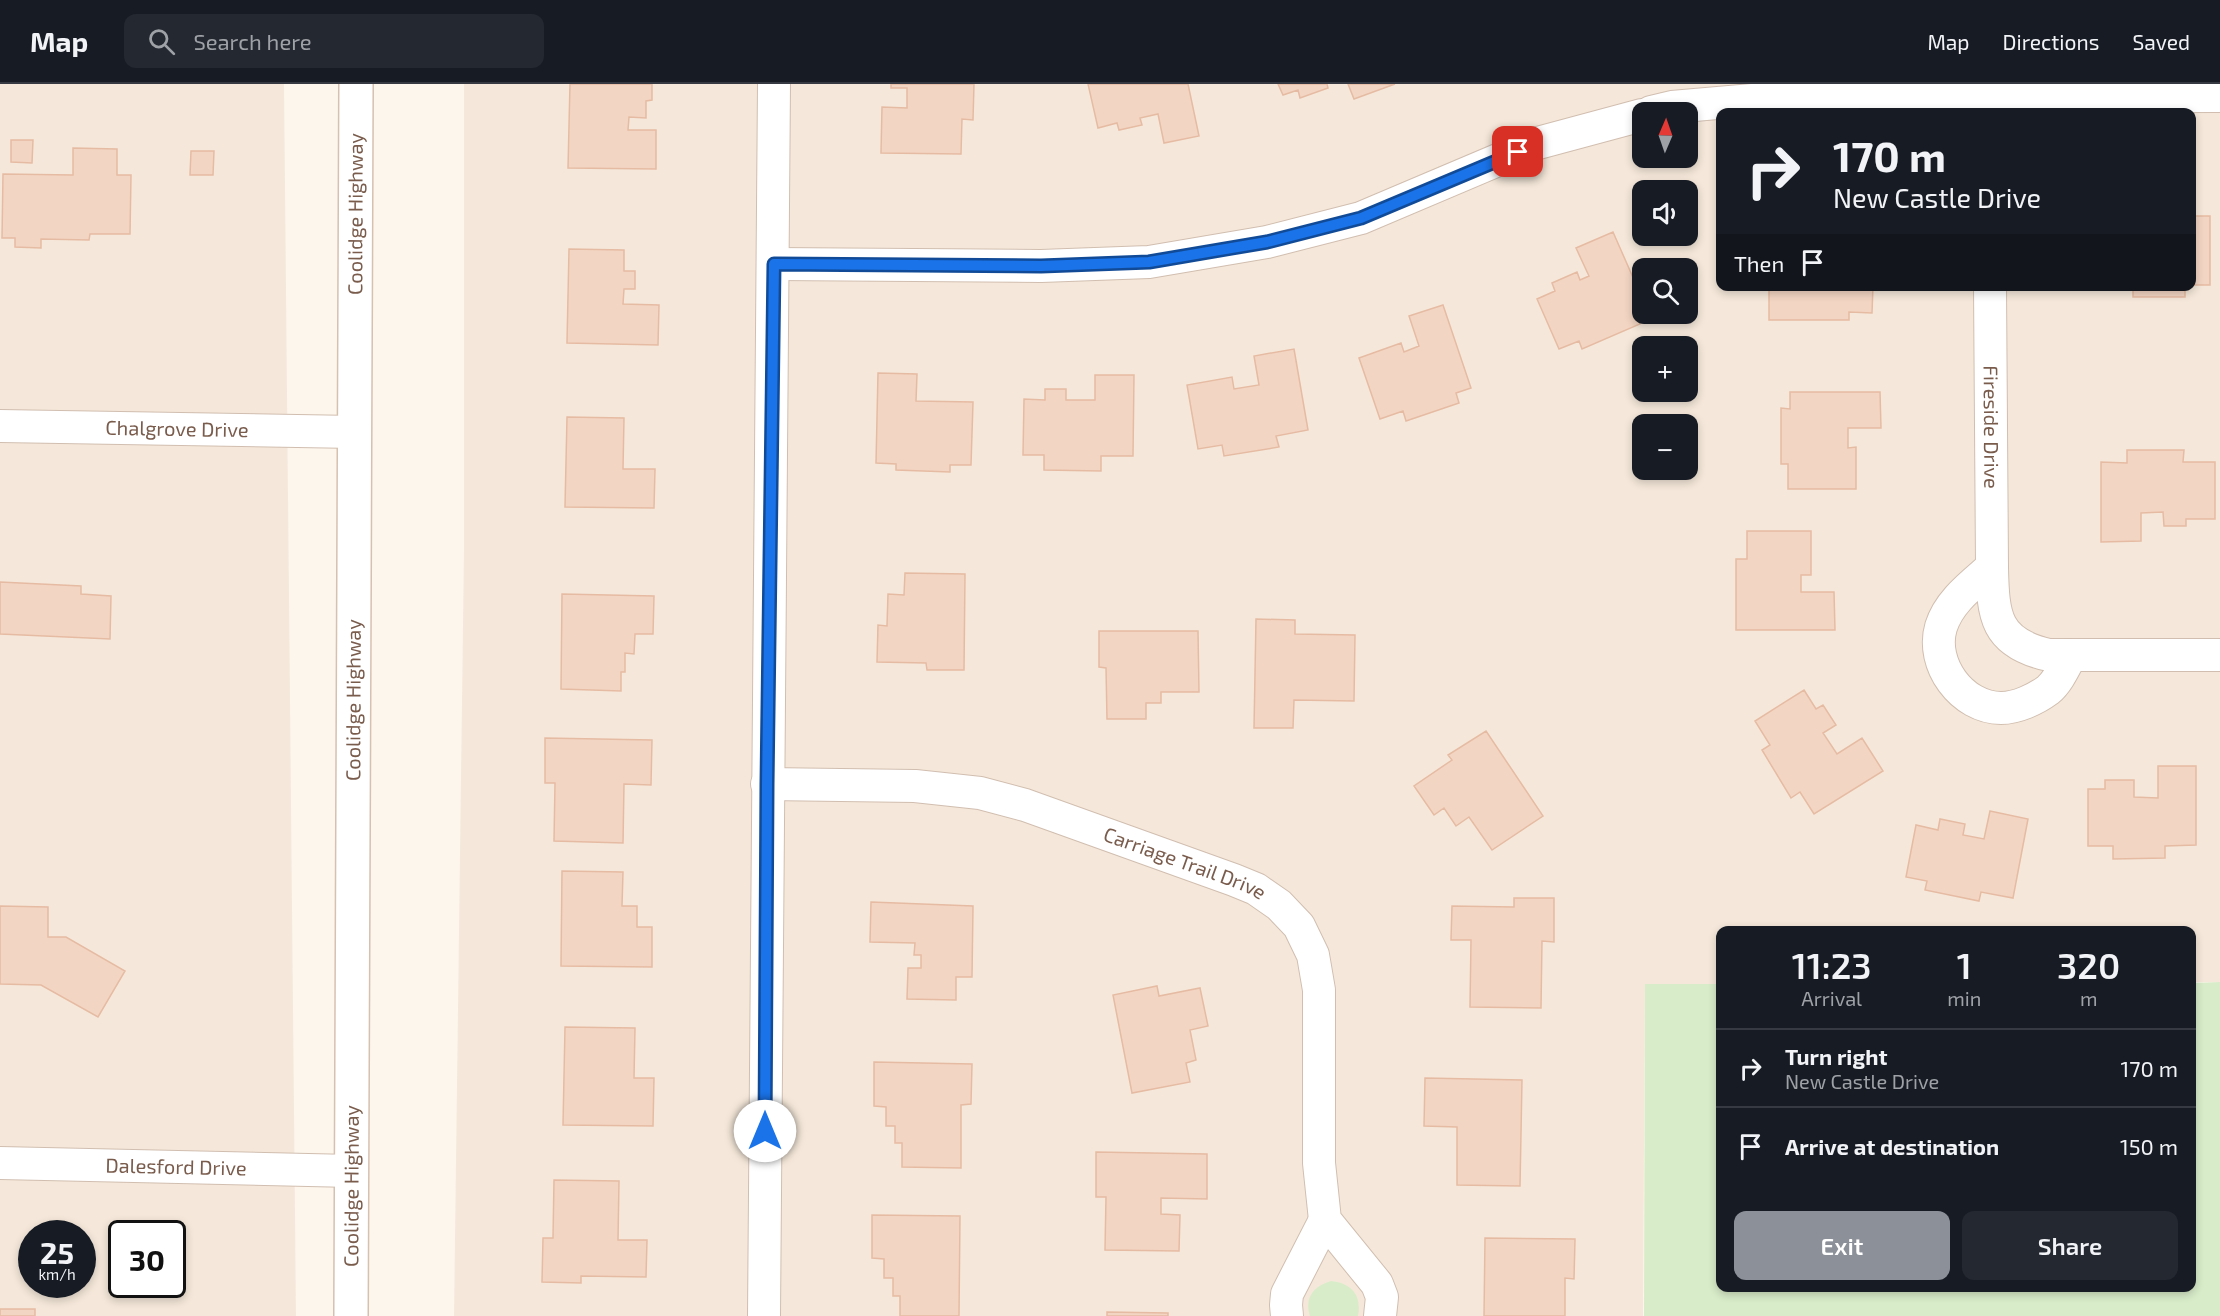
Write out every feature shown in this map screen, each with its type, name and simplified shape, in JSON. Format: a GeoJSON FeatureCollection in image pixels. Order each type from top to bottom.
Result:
{"type":"FeatureCollection","features":[{"type":"Feature","properties":{"kind":"street","name":"Coolidge Highway"},"geometry":{"type":"LineString","coordinates":[[351,1316],[356,84]]}},
{"type":"Feature","properties":{"kind":"street"},"geometry":{"type":"LineString","coordinates":[[764,1316],[774,84]]}},
{"type":"Feature","properties":{"kind":"street"},"geometry":{"type":"LineString","coordinates":[[1698,105],[1786,97],[1990,104],[2220,96]]}},
{"type":"Feature","properties":{"kind":"street"},"geometry":{"type":"LineString","coordinates":[[774,264],[1041,266],[1149,262],[1267,242],[1361,218],[1538,143],[1632,118]]}},
{"type":"Feature","properties":{"kind":"street","name":"Fireside Drive"},"geometry":{"type":"LineString","coordinates":[[1990,291],[1992,567],[1994,612],[2005,631],[2025,648],[2036,652],[2071,655],[2220,655]]}},
{"type":"Feature","properties":{"kind":"street","name":"Chalgrove Drive"},"geometry":{"type":"LineString","coordinates":[[0,426],[355,432]]}},
{"type":"Feature","properties":{"kind":"street"},"geometry":{"type":"LineString","coordinates":[[1992,567],[1958,598],[1941,627],[1939,643],[1941,660],[1948,675],[1958,688],[1970,698],[1985,705],[2002,708],[2019,705],[2050,689],[2071,655]]}},
{"type":"Feature","properties":{"kind":"street","name":"Carriage Trail Drive"},"geometry":{"type":"LineString","coordinates":[[767,784],[915,786],[980,793],[1025,805],[1234,880],[1256,889],[1279,905],[1299,926],[1312,955],[1320,990],[1319,1162],[1325,1221]]}},
{"type":"Feature","properties":{"kind":"street","name":"Dalesford Drive"},"geometry":{"type":"LineString","coordinates":[[0,1163],[352,1171]]}},
{"type":"Feature","properties":{"kind":"street"},"geometry":{"type":"LineString","coordinates":[[1287,1316],[1287,1294],[1325,1221],[1377,1284],[1382,1296],[1380,1316]]}},
{"type":"Feature","properties":{"kind":"shaded area"},"geometry":{"type":"Polygon","coordinates":[[[0,84],[284,84],[296,1316],[0,1316],[0,84]]]}},
{"type":"Feature","properties":{"kind":"shaded area"},"geometry":{"type":"Polygon","coordinates":[[[464,84],[2220,84],[2220,982],[2196,982],[2196,926],[1716,926],[1716,984],[1645,984],[1643,1316],[454,1316],[464,548],[464,84]]]}},
{"type":"Feature","properties":{"kind":"green space"},"geometry":{"type":"Polygon","coordinates":[[[2220,982],[2220,1316],[1644,1316],[1645,984],[1716,984],[1716,1292],[2196,1292],[2196,983],[2220,982]]]}},
{"type":"Feature","properties":{"kind":"green space"},"geometry":{"type":"Polygon","coordinates":[[[1331,1281],[1345,1284],[1354,1292],[1358,1302],[1358,1316],[1310,1316],[1308,1303],[1312,1293],[1331,1281]]]}},
{"type":"Feature","properties":{"kind":"building"},"geometry":{"type":"Polygon","coordinates":[[[570,84],[652,84],[652,100],[646,101],[646,118],[629,117],[628,130],[656,130],[656,169],[568,168],[570,84]]]}},
{"type":"Feature","properties":{"kind":"building"},"geometry":{"type":"Polygon","coordinates":[[[891,84],[974,84],[973,120],[962,119],[961,154],[881,153],[882,107],[907,108],[907,88],[891,88],[891,84]]]}},
{"type":"Feature","properties":{"kind":"building"},"geometry":{"type":"Polygon","coordinates":[[[1088,84],[1188,84],[1199,136],[1164,143],[1158,114],[1140,118],[1142,125],[1119,130],[1117,123],[1098,128],[1088,84]]]}},
{"type":"Feature","properties":{"kind":"building"},"geometry":{"type":"Polygon","coordinates":[[[1278,84],[1327,84],[1328,88],[1300,98],[1298,90],[1283,95],[1278,84]]]}},
{"type":"Feature","properties":{"kind":"building"},"geometry":{"type":"Polygon","coordinates":[[[1348,84],[1395,84],[1354,99],[1348,84]]]}},
{"type":"Feature","properties":{"kind":"building"},"geometry":{"type":"Polygon","coordinates":[[[11,140],[33,140],[32,163],[11,162],[11,140]]]}},
{"type":"Feature","properties":{"kind":"building"},"geometry":{"type":"Polygon","coordinates":[[[73,148],[117,149],[117,175],[131,175],[130,234],[90,234],[89,240],[41,239],[41,248],[15,247],[15,238],[2,238],[3,174],[73,175],[73,148]]]}},
{"type":"Feature","properties":{"kind":"building"},"geometry":{"type":"Polygon","coordinates":[[[191,151],[214,151],[213,175],[190,175],[191,151]]]}},
{"type":"Feature","properties":{"kind":"building"},"geometry":{"type":"Polygon","coordinates":[[[2196,216],[2210,216],[2210,285],[2196,285],[2196,216]]]}},
{"type":"Feature","properties":{"kind":"building"},"geometry":{"type":"Polygon","coordinates":[[[1613,232],[1632,275],[1632,324],[1640,324],[1582,349],[1579,341],[1559,349],[1537,299],[1555,291],[1552,283],[1577,272],[1580,280],[1589,276],[1576,248],[1613,232]]]}},
{"type":"Feature","properties":{"kind":"building"},"geometry":{"type":"Polygon","coordinates":[[[569,249],[624,250],[624,271],[635,271],[635,289],[624,289],[623,304],[659,305],[658,345],[567,343],[569,249]]]}},
{"type":"Feature","properties":{"kind":"building"},"geometry":{"type":"Polygon","coordinates":[[[1769,291],[1873,291],[1872,313],[1849,312],[1849,320],[1769,320],[1769,291]]]}},
{"type":"Feature","properties":{"kind":"building"},"geometry":{"type":"Polygon","coordinates":[[[2133,291],[2185,291],[2185,297],[2133,297],[2133,291]]]}},
{"type":"Feature","properties":{"kind":"building"},"geometry":{"type":"Polygon","coordinates":[[[1443,305],[1471,388],[1456,393],[1459,403],[1406,421],[1403,411],[1380,419],[1359,358],[1401,343],[1404,352],[1419,346],[1409,316],[1443,305]]]}},
{"type":"Feature","properties":{"kind":"building"},"geometry":{"type":"Polygon","coordinates":[[[1294,349],[1308,430],[1276,436],[1279,447],[1224,456],[1222,445],[1198,449],[1187,385],[1232,377],[1234,389],[1259,385],[1254,356],[1294,349]]]}},
{"type":"Feature","properties":{"kind":"building"},"geometry":{"type":"Polygon","coordinates":[[[878,373],[917,374],[916,401],[973,402],[971,465],[950,465],[950,472],[896,470],[896,464],[876,463],[878,373]]]}},
{"type":"Feature","properties":{"kind":"building"},"geometry":{"type":"Polygon","coordinates":[[[1095,375],[1134,375],[1133,456],[1101,456],[1101,471],[1044,470],[1044,455],[1023,455],[1024,399],[1045,400],[1045,389],[1066,389],[1066,400],[1095,400],[1095,375]]]}},
{"type":"Feature","properties":{"kind":"building"},"geometry":{"type":"Polygon","coordinates":[[[1790,392],[1880,392],[1881,428],[1848,428],[1848,448],[1856,447],[1856,489],[1788,489],[1788,464],[1781,464],[1781,408],[1790,409],[1790,392]]]}},
{"type":"Feature","properties":{"kind":"building"},"geometry":{"type":"Polygon","coordinates":[[[567,417],[624,418],[623,469],[655,469],[654,508],[565,507],[567,417]]]}},
{"type":"Feature","properties":{"kind":"building"},"geometry":{"type":"Polygon","coordinates":[[[2127,450],[2184,450],[2183,462],[2215,462],[2215,519],[2186,519],[2186,526],[2164,526],[2163,512],[2141,513],[2141,541],[2101,542],[2101,462],[2127,463],[2127,450]]]}},
{"type":"Feature","properties":{"kind":"building"},"geometry":{"type":"Polygon","coordinates":[[[1747,531],[1811,531],[1811,575],[1801,575],[1801,592],[1834,592],[1835,630],[1736,630],[1736,559],[1747,559],[1747,531]]]}},
{"type":"Feature","properties":{"kind":"building"},"geometry":{"type":"Polygon","coordinates":[[[905,573],[965,574],[964,670],[927,670],[926,663],[877,662],[878,625],[887,626],[888,594],[904,595],[905,573]]]}},
{"type":"Feature","properties":{"kind":"building"},"geometry":{"type":"Polygon","coordinates":[[[0,582],[81,586],[81,594],[111,596],[110,639],[0,634],[0,582]]]}},
{"type":"Feature","properties":{"kind":"building"},"geometry":{"type":"Polygon","coordinates":[[[562,594],[654,596],[653,634],[635,634],[634,654],[625,653],[625,672],[621,672],[621,691],[561,689],[562,594]]]}},
{"type":"Feature","properties":{"kind":"building"},"geometry":{"type":"Polygon","coordinates":[[[1256,619],[1295,620],[1295,634],[1355,635],[1354,701],[1294,700],[1293,728],[1254,728],[1256,619]]]}},
{"type":"Feature","properties":{"kind":"building"},"geometry":{"type":"Polygon","coordinates":[[[1099,631],[1198,631],[1199,692],[1161,692],[1161,703],[1146,703],[1146,719],[1107,719],[1106,668],[1099,667],[1099,631]]]}},
{"type":"Feature","properties":{"kind":"building"},"geometry":{"type":"Polygon","coordinates":[[[1804,690],[1816,709],[1823,705],[1836,725],[1823,733],[1837,754],[1862,738],[1883,771],[1814,814],[1800,792],[1791,798],[1762,750],[1770,745],[1755,721],[1804,690]]]}},
{"type":"Feature","properties":{"kind":"building"},"geometry":{"type":"Polygon","coordinates":[[[1486,731],[1543,816],[1492,850],[1469,817],[1456,826],[1444,808],[1434,815],[1414,786],[1452,760],[1448,755],[1486,731]]]}},
{"type":"Feature","properties":{"kind":"building"},"geometry":{"type":"Polygon","coordinates":[[[545,738],[652,740],[651,785],[624,784],[623,843],[554,841],[555,783],[545,783],[545,738]]]}},
{"type":"Feature","properties":{"kind":"building"},"geometry":{"type":"Polygon","coordinates":[[[2158,766],[2196,766],[2196,845],[2165,846],[2165,858],[2113,859],[2113,846],[2088,846],[2088,789],[2105,789],[2105,780],[2134,780],[2134,797],[2158,798],[2158,766]]]}},
{"type":"Feature","properties":{"kind":"building"},"geometry":{"type":"Polygon","coordinates":[[[1990,811],[2028,819],[2013,898],[1981,892],[1979,901],[1925,890],[1927,881],[1906,877],[1916,825],[1938,830],[1940,819],[1965,824],[1963,835],[1984,839],[1990,811]]]}},
{"type":"Feature","properties":{"kind":"building"},"geometry":{"type":"Polygon","coordinates":[[[562,871],[623,872],[622,906],[637,906],[637,927],[652,927],[652,967],[561,966],[562,871]]]}},
{"type":"Feature","properties":{"kind":"building"},"geometry":{"type":"Polygon","coordinates":[[[1514,898],[1554,898],[1554,942],[1542,941],[1541,1008],[1470,1007],[1471,940],[1451,940],[1452,906],[1514,907],[1514,898]]]}},
{"type":"Feature","properties":{"kind":"building"},"geometry":{"type":"Polygon","coordinates":[[[871,902],[973,906],[972,977],[956,977],[956,1000],[907,999],[908,968],[921,968],[921,955],[914,955],[915,943],[870,942],[871,902]]]}},
{"type":"Feature","properties":{"kind":"building"},"geometry":{"type":"Polygon","coordinates":[[[0,906],[48,907],[48,937],[66,937],[125,971],[98,1017],[41,985],[0,984],[0,906]]]}},
{"type":"Feature","properties":{"kind":"building"},"geometry":{"type":"Polygon","coordinates":[[[1157,986],[1159,996],[1200,988],[1208,1026],[1190,1030],[1196,1060],[1186,1063],[1190,1082],[1132,1093],[1113,995],[1157,986]]]}},
{"type":"Feature","properties":{"kind":"building"},"geometry":{"type":"Polygon","coordinates":[[[565,1027],[635,1028],[634,1078],[654,1078],[653,1126],[563,1125],[565,1027]]]}},
{"type":"Feature","properties":{"kind":"building"},"geometry":{"type":"Polygon","coordinates":[[[874,1062],[972,1064],[971,1104],[961,1105],[961,1168],[902,1167],[902,1143],[895,1143],[895,1126],[886,1126],[886,1107],[874,1106],[874,1062]]]}},
{"type":"Feature","properties":{"kind":"building"},"geometry":{"type":"Polygon","coordinates":[[[1425,1078],[1522,1080],[1520,1186],[1457,1185],[1457,1127],[1424,1126],[1425,1078]]]}},
{"type":"Feature","properties":{"kind":"building"},"geometry":{"type":"Polygon","coordinates":[[[1096,1152],[1207,1154],[1207,1199],[1161,1198],[1161,1214],[1180,1215],[1179,1251],[1105,1250],[1106,1197],[1096,1197],[1096,1152]]]}},
{"type":"Feature","properties":{"kind":"building"},"geometry":{"type":"Polygon","coordinates":[[[554,1180],[619,1181],[618,1240],[647,1240],[646,1277],[581,1276],[581,1283],[542,1282],[543,1238],[553,1238],[554,1180]]]}},
{"type":"Feature","properties":{"kind":"building"},"geometry":{"type":"Polygon","coordinates":[[[872,1215],[960,1216],[959,1316],[900,1316],[900,1296],[893,1296],[893,1278],[884,1278],[884,1259],[872,1258],[872,1215]]]}},
{"type":"Feature","properties":{"kind":"building"},"geometry":{"type":"Polygon","coordinates":[[[1485,1238],[1575,1239],[1574,1279],[1565,1278],[1565,1316],[1484,1316],[1485,1238]]]}},
{"type":"Feature","properties":{"kind":"building"},"geometry":{"type":"Polygon","coordinates":[[[0,1309],[35,1309],[35,1316],[0,1316],[0,1309]]]}},
{"type":"Feature","properties":{"kind":"building"},"geometry":{"type":"Polygon","coordinates":[[[1107,1312],[1168,1313],[1168,1316],[1107,1316],[1107,1312]]]}},
{"type":"Feature","properties":{"kind":"route"},"geometry":{"type":"LineString","coordinates":[[765,1131],[774,264],[1041,266],[1149,262],[1267,242],[1361,218],[1518,152]]}}]}
